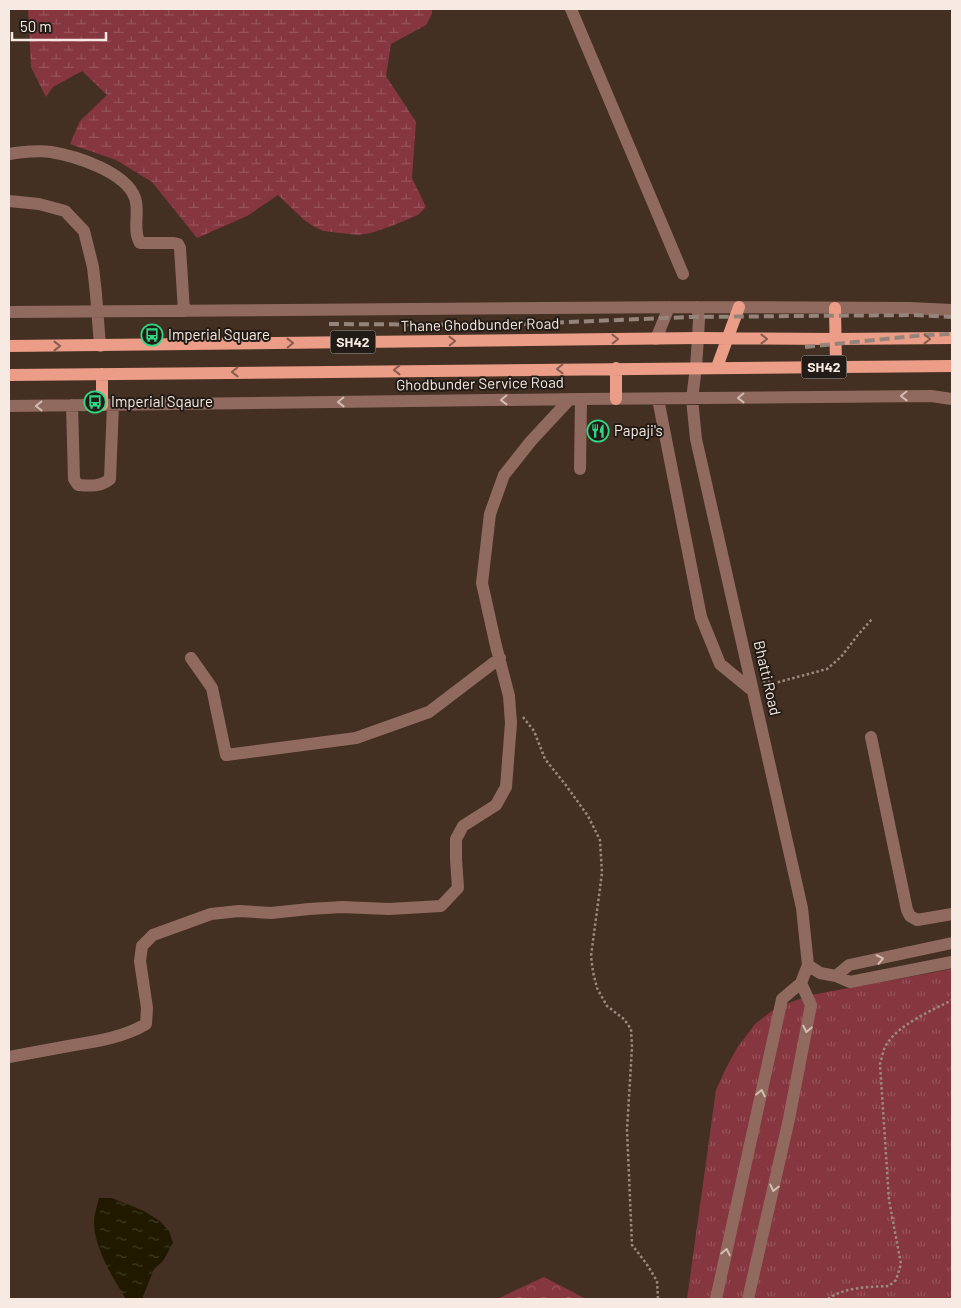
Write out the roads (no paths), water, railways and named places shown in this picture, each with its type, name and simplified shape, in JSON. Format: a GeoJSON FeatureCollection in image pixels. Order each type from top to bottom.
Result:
{"type":"FeatureCollection","features":[{"type":"Feature","properties":{"kind":"main road"},"geometry":{"type":"LineString","coordinates":[[717,367],[739,308]]}},
{"type":"Feature","properties":{"kind":"main road"},"geometry":{"type":"LineString","coordinates":[[835,308],[836,366]]}},
{"type":"Feature","properties":{"kind":"main road","name":"Thane Ghodbunder Road"},"geometry":{"type":"LineString","coordinates":[[9,346],[656,338],[952,338]]}},
{"type":"Feature","properties":{"kind":"main road","name":"SH42"},"geometry":{"type":"LineString","coordinates":[[9,375],[952,366]]}},
{"type":"Feature","properties":{"kind":"main road"},"geometry":{"type":"LineString","coordinates":[[616,368],[616,399]]}},
{"type":"Feature","properties":{"kind":"main road"},"geometry":{"type":"LineString","coordinates":[[102,374],[107,405]]}},
{"type":"Feature","properties":{"kind":"street"},"geometry":{"type":"LineString","coordinates":[[571,9],[683,274]]}},
{"type":"Feature","properties":{"kind":"street"},"geometry":{"type":"LineString","coordinates":[[9,154],[49,151],[105,169],[117,177],[130,189],[135,198],[137,208],[136,236],[138,241],[140,243],[178,244],[180,248],[184,311]]}},
{"type":"Feature","properties":{"kind":"street"},"geometry":{"type":"LineString","coordinates":[[9,201],[39,204],[65,212],[84,231],[93,267],[100,346]]}},
{"type":"Feature","properties":{"kind":"street"},"geometry":{"type":"LineString","coordinates":[[656,338],[669,307]]}},
{"type":"Feature","properties":{"kind":"street"},"geometry":{"type":"LineString","coordinates":[[9,312],[669,307],[909,308],[952,310]]}},
{"type":"Feature","properties":{"kind":"street","name":"Bhatti Road"},"geometry":{"type":"LineString","coordinates":[[697,307],[699,319],[698,338],[692,399],[696,439],[802,908],[808,966]]}},
{"type":"Feature","properties":{"kind":"street","name":"Ghodbunder Service Road"},"geometry":{"type":"LineString","coordinates":[[9,406],[931,396],[952,400]]}},
{"type":"Feature","properties":{"kind":"street"},"geometry":{"type":"LineString","coordinates":[[575,399],[580,469]]}},
{"type":"Feature","properties":{"kind":"street"},"geometry":{"type":"LineString","coordinates":[[9,1057],[98,1041],[122,1035],[146,1024],[147,1008],[140,961],[142,946],[153,935],[211,914],[239,911],[271,913],[342,907],[389,909],[441,906],[458,888],[456,840],[463,826],[496,805],[506,787],[511,723],[509,696],[482,583],[490,514],[504,474],[531,441],[575,399]]}},
{"type":"Feature","properties":{"kind":"street"},"geometry":{"type":"LineString","coordinates":[[658,399],[701,617],[720,664],[751,684]]}},
{"type":"Feature","properties":{"kind":"street"},"geometry":{"type":"LineString","coordinates":[[72,405],[74,479],[78,485],[92,486],[103,484],[110,479],[107,405]]}},
{"type":"Feature","properties":{"kind":"street"},"geometry":{"type":"LineString","coordinates":[[191,658],[212,688],[226,755],[356,738],[429,712],[500,658]]}},
{"type":"Feature","properties":{"kind":"street"},"geometry":{"type":"LineString","coordinates":[[870,738],[907,910],[910,916],[917,920],[952,914]]}},
{"type":"Feature","properties":{"kind":"street"},"geometry":{"type":"LineString","coordinates":[[836,976],[849,965],[952,943]]}},
{"type":"Feature","properties":{"kind":"street"},"geometry":{"type":"LineString","coordinates":[[716,1299],[782,999],[801,982],[808,966],[820,973],[836,976],[850,982],[952,962]]}},
{"type":"Feature","properties":{"kind":"street"},"geometry":{"type":"LineString","coordinates":[[748,1299],[790,1119],[811,1005],[801,982]]}},
{"type":"Feature","properties":{"kind":"water"},"geometry":{"type":"Polygon","coordinates":[[[99,1198],[112,1198],[144,1211],[160,1221],[169,1231],[173,1243],[163,1261],[154,1269],[142,1299],[126,1299],[101,1252],[97,1242],[94,1222],[99,1198]]]}},
{"type":"Feature","properties":{"kind":"railway"},"geometry":{"type":"LineString","coordinates":[[329,324],[498,325],[689,317],[915,315],[952,317]]}},
{"type":"Feature","properties":{"kind":"railway"},"geometry":{"type":"LineString","coordinates":[[805,347],[952,334]]}},
{"type":"Feature","properties":{"kind":"place","name":"Imperial Square"},"geometry":{"type":"Point","coordinates":[152,335]}},
{"type":"Feature","properties":{"kind":"place","name":"Imperial Sqaure"},"geometry":{"type":"Point","coordinates":[95,402]}},
{"type":"Feature","properties":{"kind":"place","name":"Papaji's"},"geometry":{"type":"Point","coordinates":[598,431]}}]}
